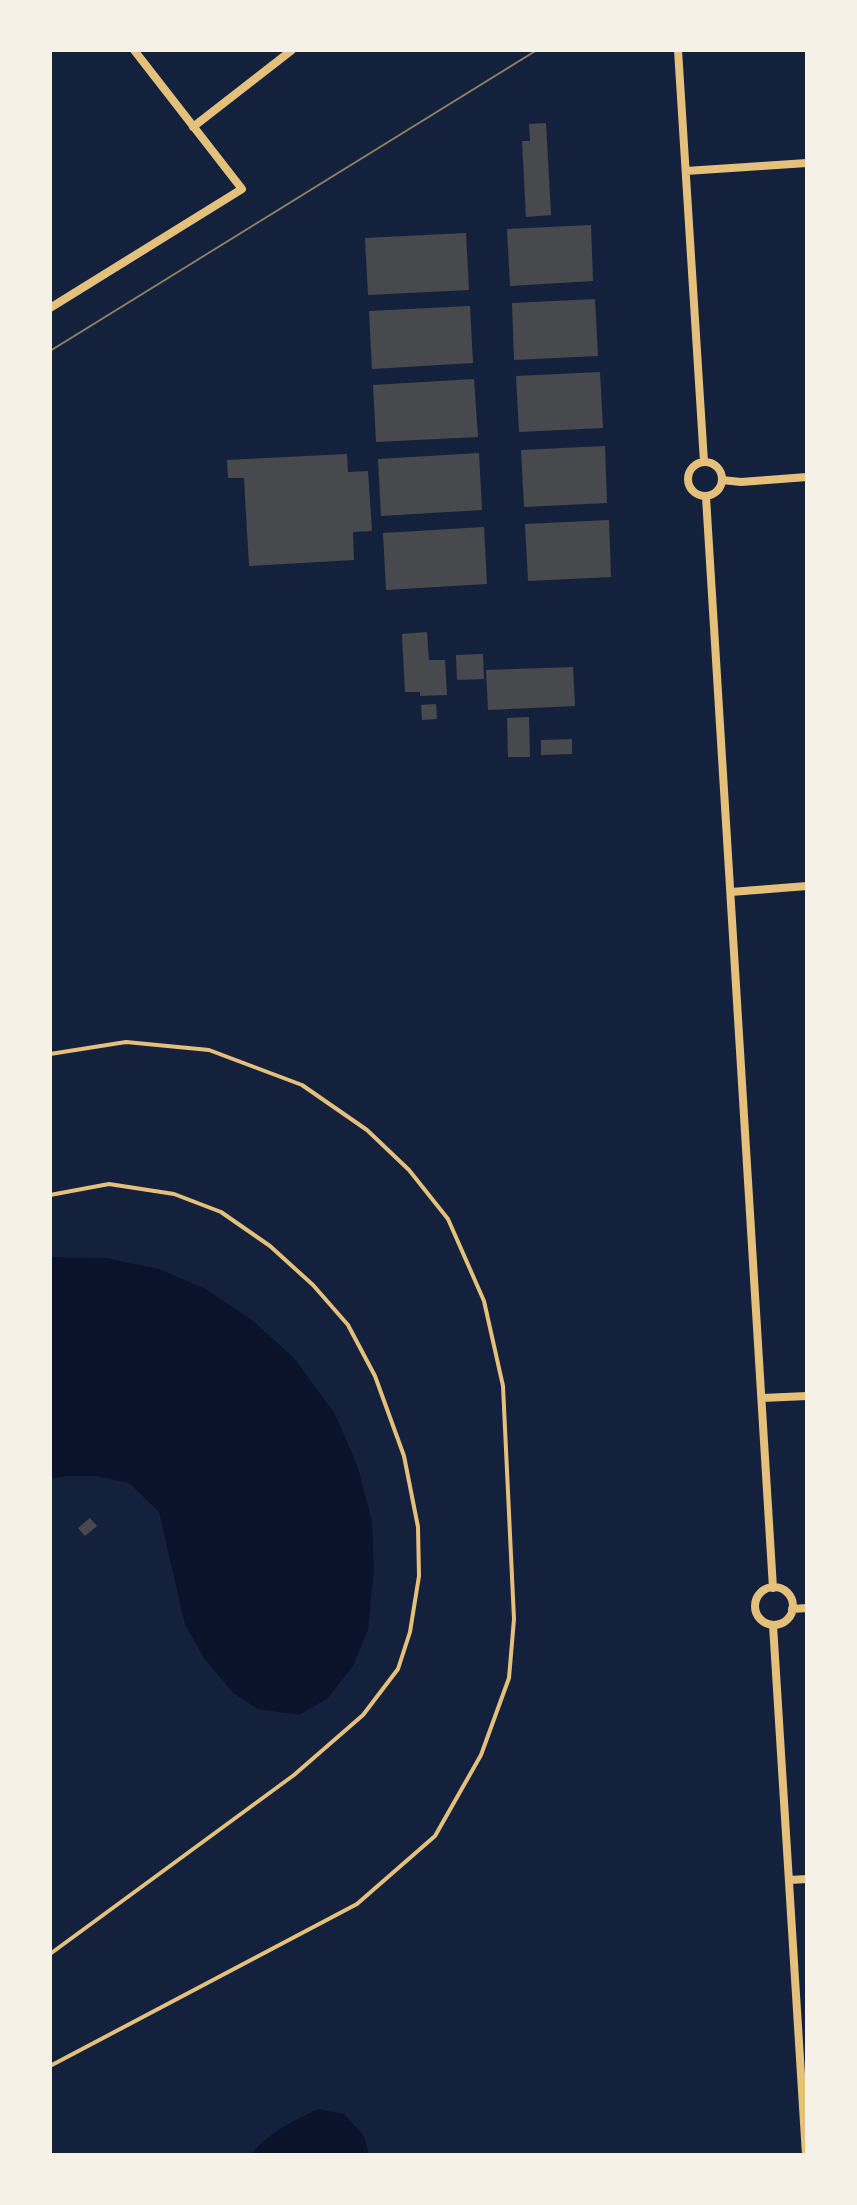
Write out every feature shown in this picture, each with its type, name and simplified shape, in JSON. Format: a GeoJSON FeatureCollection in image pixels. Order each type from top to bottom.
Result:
{"type":"FeatureCollection","features":[{"type":"Feature","properties":{"kind":"street"},"geometry":{"type":"LineString","coordinates":[[50,308],[242,189],[134,50]]}},
{"type":"Feature","properties":{"kind":"street"},"geometry":{"type":"LineString","coordinates":[[193,127],[292,50]]}},
{"type":"Feature","properties":{"kind":"street"},"geometry":{"type":"LineString","coordinates":[[678,50],[704,462]]}},
{"type":"Feature","properties":{"kind":"street"},"geometry":{"type":"LineString","coordinates":[[686,171],[807,163]]}},
{"type":"Feature","properties":{"kind":"street"},"geometry":{"type":"LineString","coordinates":[[704,462],[715,465],[722,480],[718,491],[706,497],[691,489],[688,479],[690,470],[704,462]]}},
{"type":"Feature","properties":{"kind":"street"},"geometry":{"type":"LineString","coordinates":[[722,480],[741,482],[807,477]]}},
{"type":"Feature","properties":{"kind":"street"},"geometry":{"type":"LineString","coordinates":[[706,497],[773,1588]]}},
{"type":"Feature","properties":{"kind":"street"},"geometry":{"type":"LineString","coordinates":[[731,892],[807,886]]}},
{"type":"Feature","properties":{"kind":"street"},"geometry":{"type":"LineString","coordinates":[[762,1398],[807,1396]]}},
{"type":"Feature","properties":{"kind":"street"},"geometry":{"type":"LineString","coordinates":[[773,1588],[788,1595],[792,1609],[788,1619],[773,1625],[761,1620],[755,1607],[762,1592],[773,1588]]}},
{"type":"Feature","properties":{"kind":"street"},"geometry":{"type":"LineString","coordinates":[[792,1609],[807,1608]]}},
{"type":"Feature","properties":{"kind":"street"},"geometry":{"type":"LineString","coordinates":[[773,1625],[806,2155]]}},
{"type":"Feature","properties":{"kind":"street"},"geometry":{"type":"LineString","coordinates":[[790,1880],[807,1879]]}},
{"type":"Feature","properties":{"kind":"lane"},"geometry":{"type":"LineString","coordinates":[[50,1054],[126,1042],[209,1050],[302,1085],[367,1130],[409,1170],[448,1219],[484,1301],[503,1386],[514,1619],[509,1678],[481,1755],[435,1836],[357,1904],[50,2066]]}},
{"type":"Feature","properties":{"kind":"lane"},"geometry":{"type":"LineString","coordinates":[[50,1195],[109,1184],[174,1194],[221,1212],[270,1246],[313,1285],[348,1325],[375,1376],[404,1456],[418,1527],[419,1576],[410,1632],[398,1669],[363,1715],[294,1775],[50,1954]]}},
{"type":"Feature","properties":{"kind":"water"},"geometry":{"type":"Polygon","coordinates":[[[50,1257],[107,1258],[159,1269],[204,1288],[252,1320],[294,1358],[335,1414],[358,1467],[372,1522],[374,1569],[368,1630],[353,1666],[328,1698],[299,1715],[258,1709],[233,1693],[204,1658],[185,1625],[159,1512],[129,1483],[95,1476],[50,1479],[50,1257]]]}},
{"type":"Feature","properties":{"kind":"water"},"geometry":{"type":"Polygon","coordinates":[[[318,2109],[344,2114],[364,2136],[369,2155],[251,2155],[273,2134],[318,2109]]]}},
{"type":"Feature","properties":{"kind":"building"},"geometry":{"type":"Polygon","coordinates":[[[546,123],[551,215],[526,217],[522,141],[530,141],[529,124],[546,123]]]}},
{"type":"Feature","properties":{"kind":"building"},"geometry":{"type":"Polygon","coordinates":[[[591,225],[593,281],[510,286],[507,229],[591,225]]]}},
{"type":"Feature","properties":{"kind":"building"},"geometry":{"type":"Polygon","coordinates":[[[466,233],[469,290],[368,295],[365,238],[466,233]]]}},
{"type":"Feature","properties":{"kind":"building"},"geometry":{"type":"Polygon","coordinates":[[[595,299],[598,356],[514,360],[512,303],[595,299]]]}},
{"type":"Feature","properties":{"kind":"building"},"geometry":{"type":"Polygon","coordinates":[[[470,306],[473,363],[372,369],[369,311],[470,306]]]}},
{"type":"Feature","properties":{"kind":"building"},"geometry":{"type":"Polygon","coordinates":[[[600,372],[603,428],[519,432],[516,376],[600,372]]]}},
{"type":"Feature","properties":{"kind":"building"},"geometry":{"type":"Polygon","coordinates":[[[474,379],[478,437],[376,442],[373,385],[474,379]]]}},
{"type":"Feature","properties":{"kind":"building"},"geometry":{"type":"Polygon","coordinates":[[[605,446],[607,503],[524,507],[521,450],[605,446]]]}},
{"type":"Feature","properties":{"kind":"building"},"geometry":{"type":"Polygon","coordinates":[[[479,453],[482,510],[381,516],[378,459],[479,453]]]}},
{"type":"Feature","properties":{"kind":"building"},"geometry":{"type":"Polygon","coordinates":[[[347,454],[348,472],[368,471],[372,531],[353,532],[354,560],[249,566],[244,478],[228,478],[227,460],[347,454]]]}},
{"type":"Feature","properties":{"kind":"building"},"geometry":{"type":"Polygon","coordinates":[[[609,520],[611,577],[528,581],[525,524],[609,520]]]}},
{"type":"Feature","properties":{"kind":"building"},"geometry":{"type":"Polygon","coordinates":[[[484,527],[487,584],[386,590],[383,533],[484,527]]]}},
{"type":"Feature","properties":{"kind":"building"},"geometry":{"type":"Polygon","coordinates":[[[427,632],[429,660],[445,660],[447,695],[420,696],[420,692],[405,692],[402,634],[427,632]]]}},
{"type":"Feature","properties":{"kind":"building"},"geometry":{"type":"Polygon","coordinates":[[[483,654],[484,679],[457,680],[456,655],[483,654]]]}},
{"type":"Feature","properties":{"kind":"building"},"geometry":{"type":"Polygon","coordinates":[[[573,667],[575,706],[488,710],[486,670],[573,667]]]}},
{"type":"Feature","properties":{"kind":"building"},"geometry":{"type":"Polygon","coordinates":[[[436,704],[437,719],[422,720],[421,705],[436,704]]]}},
{"type":"Feature","properties":{"kind":"building"},"geometry":{"type":"Polygon","coordinates":[[[529,717],[530,757],[508,757],[507,718],[529,717]]]}},
{"type":"Feature","properties":{"kind":"building"},"geometry":{"type":"Polygon","coordinates":[[[572,739],[572,754],[541,755],[541,740],[572,739]]]}},
{"type":"Feature","properties":{"kind":"building"},"geometry":{"type":"Polygon","coordinates":[[[90,1518],[97,1526],[85,1536],[78,1528],[90,1518]]]}},
{"type":"Feature","properties":{"kind":"tram line"},"geometry":{"type":"LineString","coordinates":[[50,351],[537,50]]}}]}
